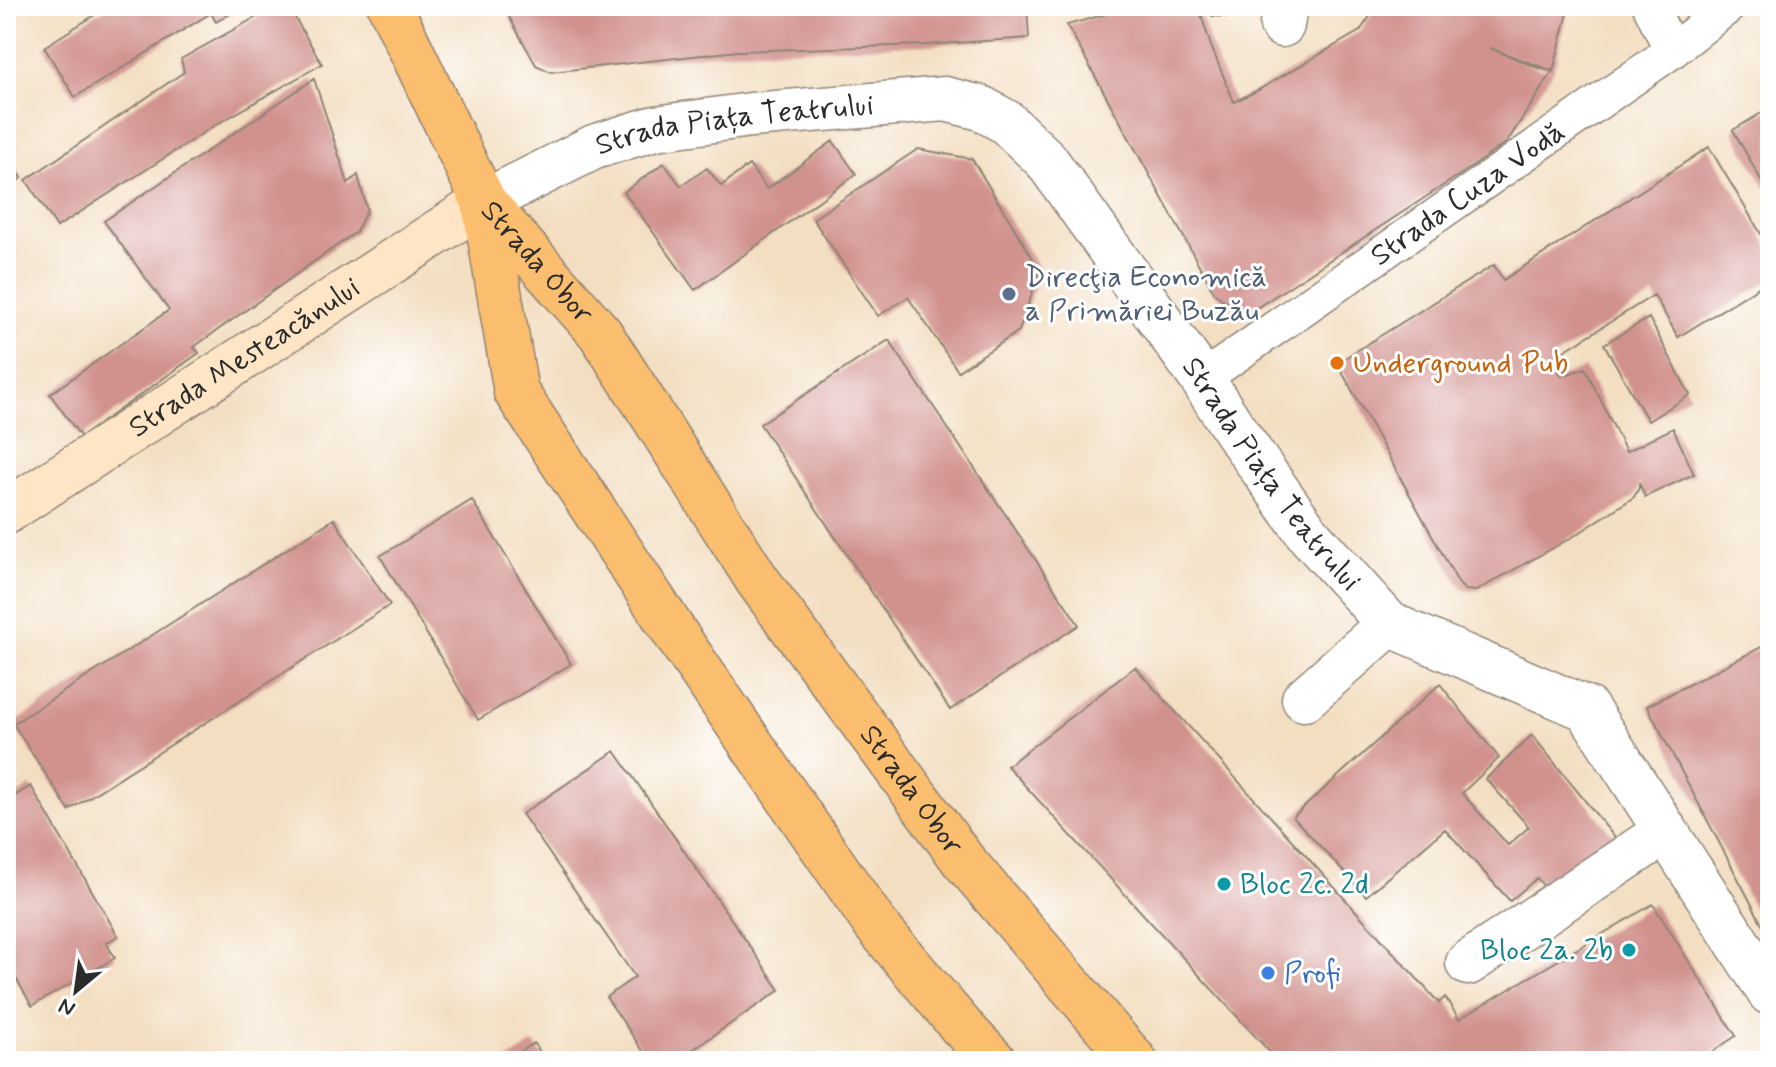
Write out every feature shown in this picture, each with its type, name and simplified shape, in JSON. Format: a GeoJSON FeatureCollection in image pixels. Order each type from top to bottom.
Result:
{"type":"FeatureCollection","features":[{"type":"Feature","properties":{"kind":"main road"},"geometry":{"type":"LineString","coordinates":[[390,6],[484,202]]}},
{"type":"Feature","properties":{"kind":"main road","name":"Strada Mesteacănului"},"geometry":{"type":"LineString","coordinates":[[6,512],[484,202]]}},
{"type":"Feature","properties":{"kind":"main road","name":"Strada Obor"},"geometry":{"type":"LineString","coordinates":[[484,202],[516,392],[692,658],[875,924],[994,1061]]}},
{"type":"Feature","properties":{"kind":"main road","name":"Strada Obor"},"geometry":{"type":"LineString","coordinates":[[484,202],[600,333],[758,581],[963,860],[1135,1061]]}},
{"type":"Feature","properties":{"kind":"street"},"geometry":{"type":"LineString","coordinates":[[1650,6],[1672,51]]}},
{"type":"Feature","properties":{"kind":"street","name":"Strada Cuza Vodă"},"geometry":{"type":"LineString","coordinates":[[1202,379],[1672,51],[1729,6]]}},
{"type":"Feature","properties":{"kind":"street","name":"Strada Piața Teatrului"},"geometry":{"type":"LineString","coordinates":[[484,202],[594,147],[655,128],[751,115],[945,99],[981,108],[1006,122],[1046,160],[1309,535],[1389,624],[1587,709],[1770,993]]}},
{"type":"Feature","properties":{"kind":"street"},"geometry":{"type":"LineString","coordinates":[[1304,699],[1389,624]]}},
{"type":"Feature","properties":{"kind":"street"},"geometry":{"type":"LineString","coordinates":[[1468,963],[1665,832]]}},
{"type":"Feature","properties":{"kind":"building"},"geometry":{"type":"Polygon","coordinates":[[[109,6],[244,6],[216,22],[211,13],[75,97],[44,47],[109,6]]]}},
{"type":"Feature","properties":{"kind":"building"},"geometry":{"type":"Polygon","coordinates":[[[276,6],[288,6],[322,64],[214,126],[57,227],[26,180],[184,72],[181,59],[276,6]]]}},
{"type":"Feature","properties":{"kind":"building"},"geometry":{"type":"Polygon","coordinates":[[[503,6],[1027,6],[1029,38],[738,51],[551,72],[536,65],[503,6]]]}},
{"type":"Feature","properties":{"kind":"building"},"geometry":{"type":"Polygon","coordinates":[[[1213,6],[1252,6],[1251,18],[1212,16],[1213,6]]]}},
{"type":"Feature","properties":{"kind":"building"},"geometry":{"type":"Polygon","coordinates":[[[1377,6],[1568,6],[1568,13],[1553,71],[1507,142],[1246,315],[1215,294],[1067,25],[1110,13],[1199,8],[1234,102],[1360,31],[1377,6]],[[1490,48],[1538,68],[1553,71],[1490,48]]]}},
{"type":"Feature","properties":{"kind":"building"},"geometry":{"type":"Polygon","coordinates":[[[314,79],[348,183],[358,175],[367,210],[356,232],[194,347],[199,353],[81,437],[50,394],[169,310],[104,221],[314,79]]]}},
{"type":"Feature","properties":{"kind":"building"},"geometry":{"type":"Polygon","coordinates":[[[1770,108],[1770,196],[1733,130],[1770,108]]]}},
{"type":"Feature","properties":{"kind":"building"},"geometry":{"type":"Polygon","coordinates":[[[833,141],[856,174],[695,290],[624,192],[664,163],[681,186],[707,168],[721,186],[749,165],[767,189],[833,141]]]}},
{"type":"Feature","properties":{"kind":"building"},"geometry":{"type":"Polygon","coordinates":[[[1709,147],[1770,249],[1770,280],[1678,337],[1654,295],[1551,359],[1562,376],[1585,368],[1626,452],[1673,428],[1694,474],[1645,497],[1639,482],[1634,497],[1576,535],[1476,591],[1465,590],[1337,363],[1494,265],[1503,280],[1709,147]]]}},
{"type":"Feature","properties":{"kind":"building"},"geometry":{"type":"Polygon","coordinates":[[[918,149],[972,159],[1040,270],[1019,331],[958,371],[908,297],[878,316],[813,219],[918,149]]]}},
{"type":"Feature","properties":{"kind":"building"},"geometry":{"type":"Polygon","coordinates":[[[6,153],[22,178],[6,188],[6,153]]]}},
{"type":"Feature","properties":{"kind":"building"},"geometry":{"type":"Polygon","coordinates":[[[1649,318],[1690,395],[1648,421],[1604,344],[1649,318]]]}},
{"type":"Feature","properties":{"kind":"building"},"geometry":{"type":"Polygon","coordinates":[[[889,340],[1079,625],[950,710],[760,424],[889,340]]]}},
{"type":"Feature","properties":{"kind":"building"},"geometry":{"type":"Polygon","coordinates":[[[472,500],[571,664],[478,720],[380,556],[472,500]]]}},
{"type":"Feature","properties":{"kind":"building"},"geometry":{"type":"Polygon","coordinates":[[[334,519],[390,605],[69,810],[13,724],[334,519]]]}},
{"type":"Feature","properties":{"kind":"building"},"geometry":{"type":"Polygon","coordinates":[[[1770,645],[1770,939],[1647,706],[1770,645]]]}},
{"type":"Feature","properties":{"kind":"building","name":"Bloc 2c. 2d"},"geometry":{"type":"Polygon","coordinates":[[[1135,667],[1439,1003],[1445,997],[1459,1019],[1653,904],[1736,1036],[1698,1061],[1278,1061],[1007,766],[1135,667]]]}},
{"type":"Feature","properties":{"kind":"building"},"geometry":{"type":"Polygon","coordinates":[[[1440,684],[1499,758],[1462,793],[1508,845],[1529,827],[1486,779],[1532,735],[1616,839],[1549,893],[1537,878],[1510,901],[1445,829],[1366,896],[1293,817],[1440,684]]]}},
{"type":"Feature","properties":{"kind":"building"},"geometry":{"type":"Polygon","coordinates":[[[615,751],[780,990],[676,1061],[650,1061],[606,997],[635,977],[522,814],[615,751]]]}},
{"type":"Feature","properties":{"kind":"building"},"geometry":{"type":"Polygon","coordinates":[[[31,786],[118,936],[106,943],[115,958],[32,1006],[6,961],[6,801],[31,786]]]}},
{"type":"Feature","properties":{"kind":"building"},"geometry":{"type":"Polygon","coordinates":[[[534,1043],[546,1061],[506,1061],[534,1043]]]}},
{"type":"Feature","properties":{"kind":"place","name":"Direcţia Economică a Primăriei Buzău"},"geometry":{"type":"Point","coordinates":[1009,294]}},
{"type":"Feature","properties":{"kind":"place","name":"Underground Pub"},"geometry":{"type":"Point","coordinates":[1337,363]}},
{"type":"Feature","properties":{"kind":"place","name":"Bloc 2c. 2d"},"geometry":{"type":"Point","coordinates":[1224,884]}},
{"type":"Feature","properties":{"kind":"place","name":"Bloc 2a. 2b"},"geometry":{"type":"Point","coordinates":[1629,950]}},
{"type":"Feature","properties":{"kind":"place","name":"Profi"},"geometry":{"type":"Point","coordinates":[1268,973]}}]}
